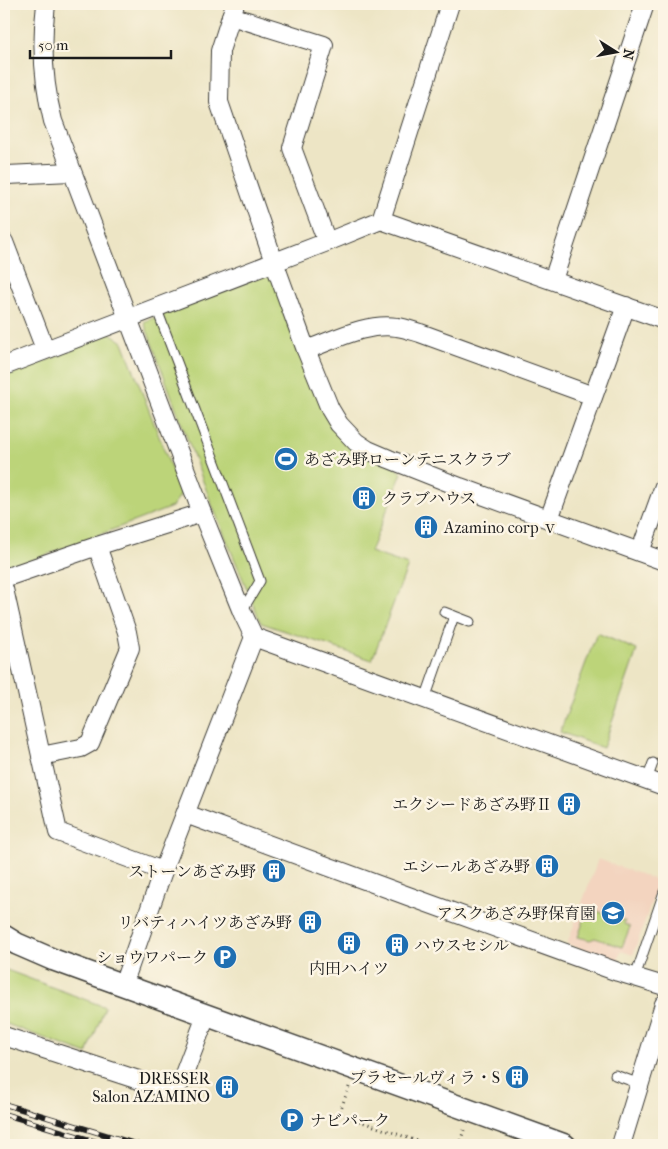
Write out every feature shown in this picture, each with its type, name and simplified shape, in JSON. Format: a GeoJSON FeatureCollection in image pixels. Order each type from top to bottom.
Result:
{"type":"FeatureCollection","features":[{"type":"Feature","properties":{"kind":"street"},"geometry":{"type":"LineString","coordinates":[[46,4],[43,53],[46,94],[53,121],[202,513],[254,637],[664,786]]}},
{"type":"Feature","properties":{"kind":"street"},"geometry":{"type":"LineString","coordinates":[[381,220],[450,4]]}},
{"type":"Feature","properties":{"kind":"street"},"geometry":{"type":"LineString","coordinates":[[553,280],[645,4]]}},
{"type":"Feature","properties":{"kind":"street"},"geometry":{"type":"LineString","coordinates":[[327,242],[292,148],[324,46],[233,10],[220,51],[219,102],[306,350],[338,424],[356,442],[389,459],[664,561]]}},
{"type":"Feature","properties":{"kind":"street"},"geometry":{"type":"LineString","coordinates":[[4,174],[71,172]]}},
{"type":"Feature","properties":{"kind":"street"},"geometry":{"type":"LineString","coordinates":[[4,366],[45,349],[128,320],[156,307],[381,220],[664,320]]}},
{"type":"Feature","properties":{"kind":"street"},"geometry":{"type":"LineString","coordinates":[[4,242],[45,349]]}},
{"type":"Feature","properties":{"kind":"street"},"geometry":{"type":"LineString","coordinates":[[549,519],[626,306]]}},
{"type":"Feature","properties":{"kind":"street"},"geometry":{"type":"LineString","coordinates":[[306,350],[360,331],[380,326],[397,327],[420,333],[593,396]]}},
{"type":"Feature","properties":{"kind":"street"},"geometry":{"type":"LineString","coordinates":[[640,552],[664,486]]}},
{"type":"Feature","properties":{"kind":"street"},"geometry":{"type":"LineString","coordinates":[[4,578],[202,513]]}},
{"type":"Feature","properties":{"kind":"street"},"geometry":{"type":"LineString","coordinates":[[41,756],[81,748],[90,743],[130,648],[127,632],[97,546]]}},
{"type":"Feature","properties":{"kind":"street"},"geometry":{"type":"LineString","coordinates":[[4,589],[58,832],[163,871]]}},
{"type":"Feature","properties":{"kind":"street"},"geometry":{"type":"LineString","coordinates":[[123,985],[163,871],[254,637]]}},
{"type":"Feature","properties":{"kind":"street"},"geometry":{"type":"LineString","coordinates":[[186,814],[417,900],[664,986]]}},
{"type":"Feature","properties":{"kind":"street"},"geometry":{"type":"LineString","coordinates":[[4,937],[54,960],[564,1145]]}},
{"type":"Feature","properties":{"kind":"street"},"geometry":{"type":"LineString","coordinates":[[621,1145],[664,1004]]}},
{"type":"Feature","properties":{"kind":"street"},"geometry":{"type":"LineString","coordinates":[[4,1036],[166,1089],[181,1082],[206,1016]]}},
{"type":"Feature","properties":{"kind":"lane"},"geometry":{"type":"LineString","coordinates":[[156,307],[260,581],[242,612]]}},
{"type":"Feature","properties":{"kind":"lane"},"geometry":{"type":"LineString","coordinates":[[444,612],[470,622]]}},
{"type":"Feature","properties":{"kind":"lane"},"geometry":{"type":"LineString","coordinates":[[424,699],[454,616]]}},
{"type":"Feature","properties":{"kind":"lane"},"geometry":{"type":"LineString","coordinates":[[647,780],[653,763]]}},
{"type":"Feature","properties":{"kind":"lane"},"geometry":{"type":"LineString","coordinates":[[635,977],[664,892]]}},
{"type":"Feature","properties":{"kind":"lane"},"geometry":{"type":"LineString","coordinates":[[615,1075],[640,1084]]}},
{"type":"Feature","properties":{"kind":"path"},"geometry":{"type":"LineString","coordinates":[[349,1087],[339,1114],[429,1145]]}},
{"type":"Feature","properties":{"kind":"path"},"geometry":{"type":"LineString","coordinates":[[459,1145],[464,1130]]}},
{"type":"Feature","properties":{"kind":"shaded area","name":"アスクあざみ野保育園"},"geometry":{"type":"Polygon","coordinates":[[[598,859],[659,881],[633,955],[621,951],[617,962],[567,944],[598,859]]]}},
{"type":"Feature","properties":{"kind":"green space","name":"あざみ野ローンテニスクラブ"},"geometry":{"type":"Polygon","coordinates":[[[261,275],[273,279],[330,419],[402,473],[370,552],[408,565],[372,660],[261,623],[210,500],[144,322],[261,275]]]}},
{"type":"Feature","properties":{"kind":"green space"},"geometry":{"type":"Polygon","coordinates":[[[110,333],[123,342],[181,494],[172,507],[4,571],[4,377],[110,333]]]}},
{"type":"Feature","properties":{"kind":"green space"},"geometry":{"type":"Polygon","coordinates":[[[597,633],[637,650],[603,748],[560,732],[597,633]]]}},
{"type":"Feature","properties":{"kind":"green space"},"geometry":{"type":"Polygon","coordinates":[[[588,908],[625,921],[624,924],[630,927],[622,947],[595,938],[590,940],[578,937],[588,908]]]}},
{"type":"Feature","properties":{"kind":"green space"},"geometry":{"type":"Polygon","coordinates":[[[4,969],[105,1007],[87,1054],[4,1023],[4,969]]]}},
{"type":"Feature","properties":{"kind":"railway"},"geometry":{"type":"LineString","coordinates":[[4,1104],[139,1145]]}},
{"type":"Feature","properties":{"kind":"railway"},"geometry":{"type":"LineString","coordinates":[[4,1114],[107,1145]]}},
{"type":"Feature","properties":{"kind":"place","name":"あざみ野ローンテニスクラブ"},"geometry":{"type":"Point","coordinates":[286,459]}},
{"type":"Feature","properties":{"kind":"place","name":"クラブハウス"},"geometry":{"type":"Point","coordinates":[364,498]}},
{"type":"Feature","properties":{"kind":"place","name":"Azamino corp ⅴ"},"geometry":{"type":"Point","coordinates":[426,527]}},
{"type":"Feature","properties":{"kind":"place","name":"エクシードあざみ野Ⅱ"},"geometry":{"type":"Point","coordinates":[569,804]}},
{"type":"Feature","properties":{"kind":"place","name":"エシールあざみ野"},"geometry":{"type":"Point","coordinates":[547,866]}},
{"type":"Feature","properties":{"kind":"place","name":"ストーンあざみ野"},"geometry":{"type":"Point","coordinates":[274,871]}},
{"type":"Feature","properties":{"kind":"place","name":"アスクあざみ野保育園"},"geometry":{"type":"Point","coordinates":[613,913]}},
{"type":"Feature","properties":{"kind":"place","name":"リバティハイツあざみ野"},"geometry":{"type":"Point","coordinates":[310,922]}},
{"type":"Feature","properties":{"kind":"place","name":"内田ハイツ"},"geometry":{"type":"Point","coordinates":[349,943]}},
{"type":"Feature","properties":{"kind":"place","name":"ハウスセシル"},"geometry":{"type":"Point","coordinates":[397,945]}},
{"type":"Feature","properties":{"kind":"place","name":"ショウワパーク"},"geometry":{"type":"Point","coordinates":[225,957]}},
{"type":"Feature","properties":{"kind":"place","name":"プラセールヴィラ・S"},"geometry":{"type":"Point","coordinates":[517,1077]}},
{"type":"Feature","properties":{"kind":"place","name":"DRESSER Salon AZAMINO"},"geometry":{"type":"Point","coordinates":[227,1087]}},
{"type":"Feature","properties":{"kind":"place","name":"ナビパーク"},"geometry":{"type":"Point","coordinates":[292,1120]}}]}
